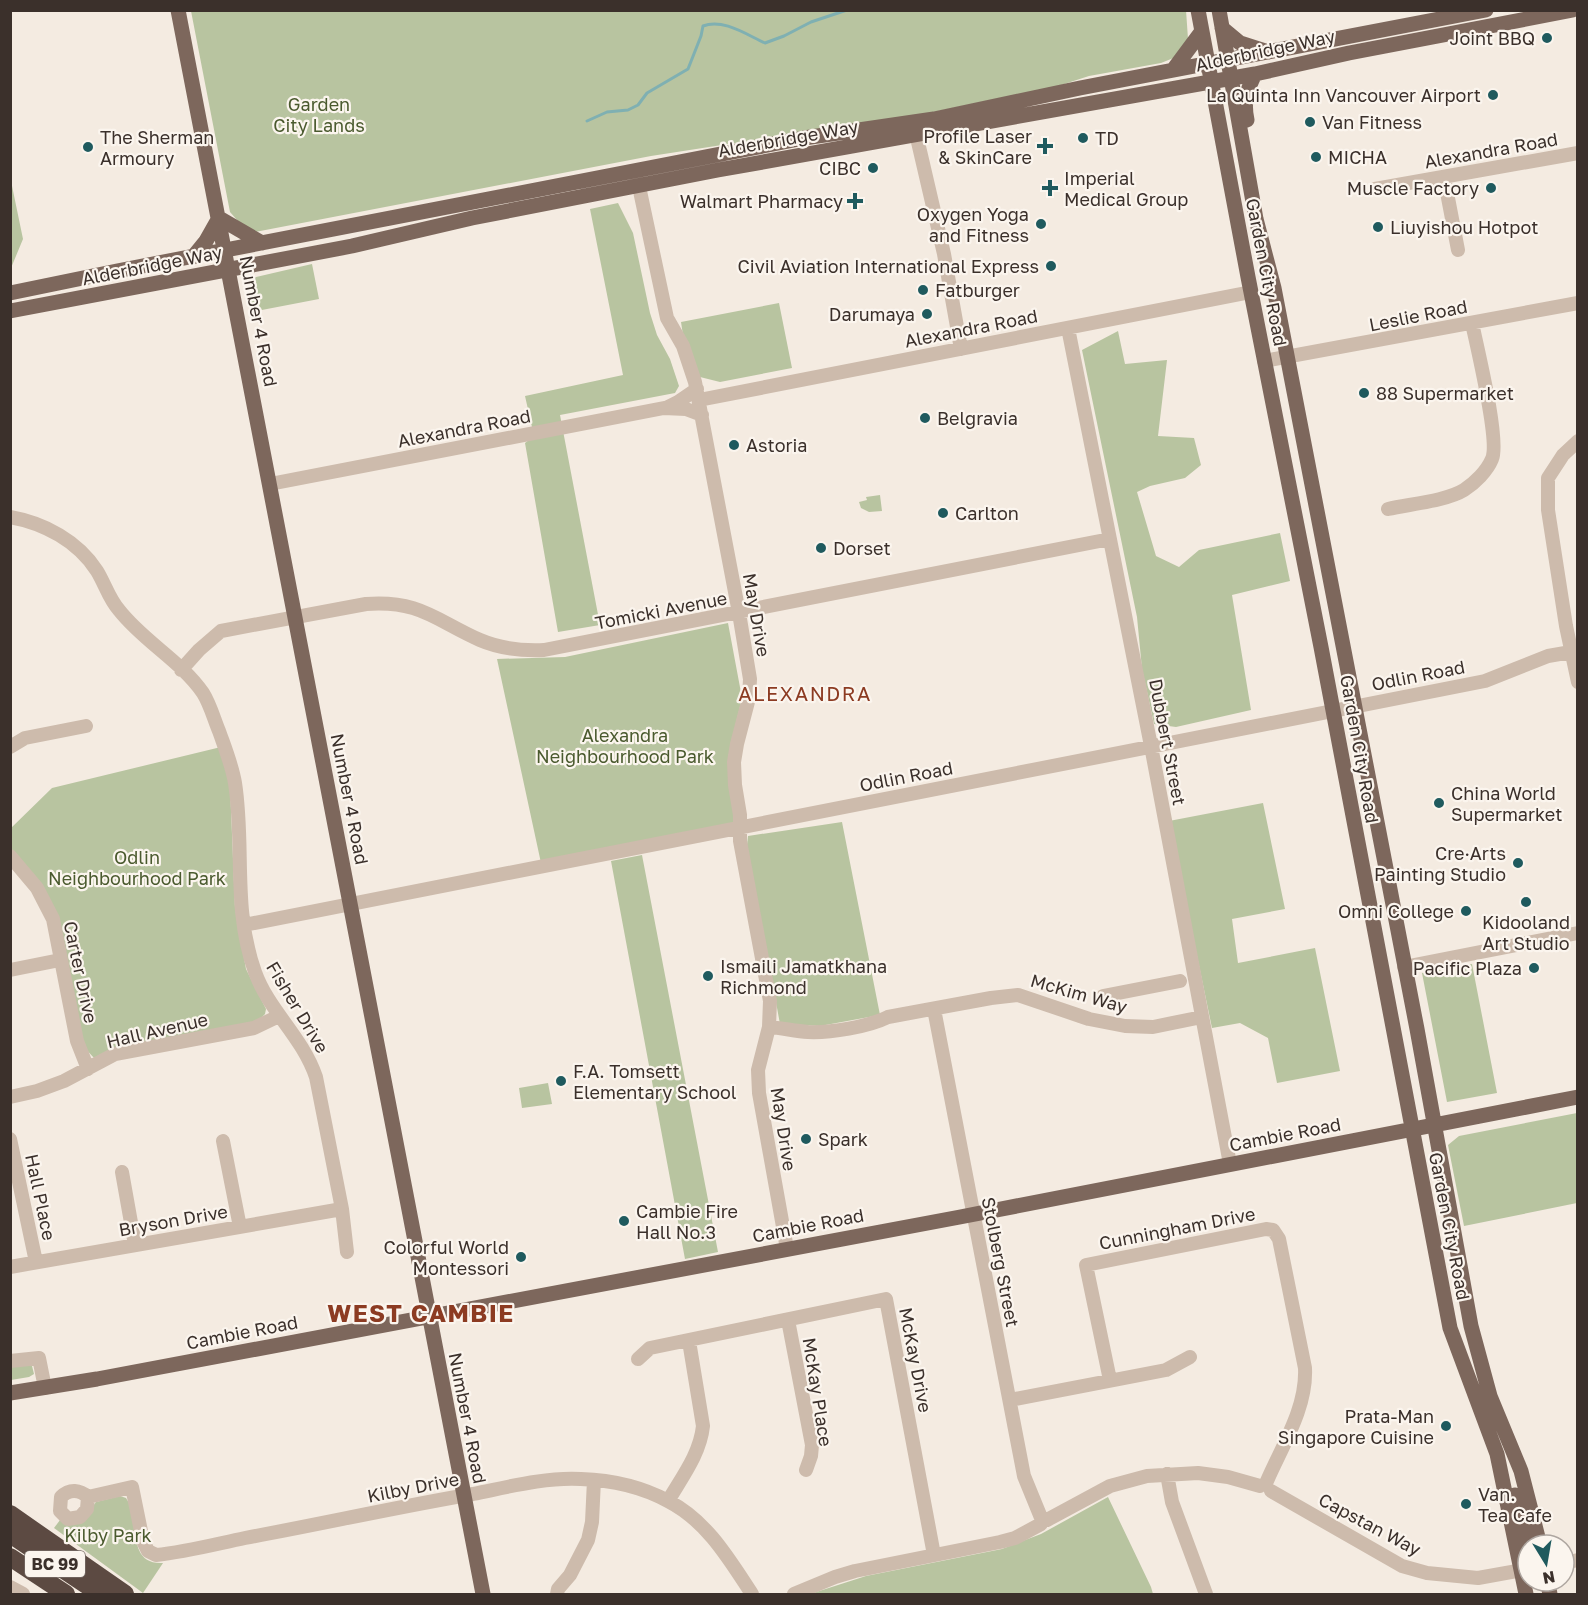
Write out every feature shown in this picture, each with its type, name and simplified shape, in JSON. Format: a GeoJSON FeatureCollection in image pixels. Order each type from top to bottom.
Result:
{"type":"FeatureCollection","features":[{"type":"Feature","properties":{"kind":"highway"},"geometry":{"type":"LineString","coordinates":[[10,1514],[125,1594]]}},
{"type":"Feature","properties":{"kind":"highway","name":"BC 99"},"geometry":{"type":"LineString","coordinates":[[10,1534],[100,1594]]}},
{"type":"Feature","properties":{"kind":"highway","name":"BC 99"},"geometry":{"type":"LineString","coordinates":[[10,1557],[66,1594]]}},
{"type":"Feature","properties":{"kind":"highway"},"geometry":{"type":"LineString","coordinates":[[10,1563],[30,1570]]}},
{"type":"Feature","properties":{"kind":"main road","name":"Number 4 Road"},"geometry":{"type":"LineString","coordinates":[[178,10],[483,1594]]}},
{"type":"Feature","properties":{"kind":"main road","name":"Garden City Road"},"geometry":{"type":"LineString","coordinates":[[1198,10],[1450,1328],[1497,1454],[1516,1533]]}},
{"type":"Feature","properties":{"kind":"main road","name":"Garden City Road"},"geometry":{"type":"LineString","coordinates":[[1218,10],[1256,219],[1269,268],[1355,706],[1473,1337],[1490,1396],[1521,1471],[1537,1533]]}},
{"type":"Feature","properties":{"kind":"main road","name":"Alderbridge Way"},"geometry":{"type":"LineString","coordinates":[[915,129],[1173,70],[1486,10]]}},
{"type":"Feature","properties":{"kind":"main road","name":"Alderbridge Way"},"geometry":{"type":"LineString","coordinates":[[10,293],[262,243],[915,129],[1212,82],[1573,10]]}},
{"type":"Feature","properties":{"kind":"main road"},"geometry":{"type":"LineString","coordinates":[[1222,28],[1240,43],[1271,53]]}},
{"type":"Feature","properties":{"kind":"main road"},"geometry":{"type":"LineString","coordinates":[[1173,70],[1202,31]]}},
{"type":"Feature","properties":{"kind":"main road"},"geometry":{"type":"LineString","coordinates":[[1255,74],[1244,103],[1266,220],[1269,268]]}},
{"type":"Feature","properties":{"kind":"main road","name":"Alderbridge Way"},"geometry":{"type":"LineString","coordinates":[[10,311],[352,246],[638,178]]}},
{"type":"Feature","properties":{"kind":"main road"},"geometry":{"type":"LineString","coordinates":[[193,257],[206,241],[219,218],[262,243]]}},
{"type":"Feature","properties":{"kind":"main road","name":"Cambie Road"},"geometry":{"type":"LineString","coordinates":[[10,1394],[973,1215],[1578,1097]]}},
{"type":"Feature","properties":{"kind":"main road"},"geometry":{"type":"LineString","coordinates":[[1497,1454],[1515,1494],[1526,1533]]}},
{"type":"Feature","properties":{"kind":"street"},"geometry":{"type":"LineString","coordinates":[[915,129],[944,254],[961,349]]}},
{"type":"Feature","properties":{"kind":"street","name":"Alexandra Road"},"geometry":{"type":"LineString","coordinates":[[1375,189],[1578,153]]}},
{"type":"Feature","properties":{"kind":"street"},"geometry":{"type":"LineString","coordinates":[[1443,177],[1458,250]]}},
{"type":"Feature","properties":{"kind":"street","name":"May Drive"},"geometry":{"type":"LineString","coordinates":[[638,178],[668,318],[691,365],[698,394],[750,679],[749,698],[734,762],[741,827],[740,841],[770,1001],[770,1027],[758,1070],[759,1093],[788,1249]]}},
{"type":"Feature","properties":{"kind":"street","name":"Alexandra Road"},"geometry":{"type":"LineString","coordinates":[[270,484],[664,408],[698,394],[961,349],[1251,292]]}},
{"type":"Feature","properties":{"kind":"street","name":"Leslie Road"},"geometry":{"type":"LineString","coordinates":[[1264,361],[1578,303]]}},
{"type":"Feature","properties":{"kind":"street"},"geometry":{"type":"LineString","coordinates":[[1388,509],[1444,497],[1464,490],[1484,471],[1492,459],[1494,436],[1472,323]]}},
{"type":"Feature","properties":{"kind":"street","name":"Dubbert Street"},"geometry":{"type":"LineString","coordinates":[[1068,328],[1230,1164]]}},
{"type":"Feature","properties":{"kind":"street","name":"Alexandra Road"},"geometry":{"type":"LineString","coordinates":[[664,408],[686,409],[702,415]]}},
{"type":"Feature","properties":{"kind":"street"},"geometry":{"type":"LineString","coordinates":[[1578,441],[1563,455],[1548,478],[1548,510],[1578,682]]}},
{"type":"Feature","properties":{"kind":"street","name":"Fisher Drive"},"geometry":{"type":"LineString","coordinates":[[10,517],[46,528],[75,546],[96,570],[117,609],[182,670],[207,702],[233,772],[237,802],[239,900],[254,971],[279,1016],[301,1042],[316,1077],[342,1209],[347,1252]]}},
{"type":"Feature","properties":{"kind":"street","name":"Tomicki Avenue"},"geometry":{"type":"LineString","coordinates":[[182,670],[199,650],[221,631],[366,604],[400,604],[435,616],[480,640],[520,651],[544,650],[1110,539]]}},
{"type":"Feature","properties":{"kind":"street","name":"Odlin Road"},"geometry":{"type":"LineString","coordinates":[[244,925],[1485,681],[1548,656],[1571,652]]}},
{"type":"Feature","properties":{"kind":"street"},"geometry":{"type":"LineString","coordinates":[[10,747],[26,738],[86,726]]}},
{"type":"Feature","properties":{"kind":"street","name":"Carter Drive"},"geometry":{"type":"LineString","coordinates":[[10,856],[37,888],[53,919],[77,1041],[88,1069]]}},
{"type":"Feature","properties":{"kind":"street"},"geometry":{"type":"LineString","coordinates":[[1404,967],[1578,933]]}},
{"type":"Feature","properties":{"kind":"street"},"geometry":{"type":"LineString","coordinates":[[10,970],[60,960]]}},
{"type":"Feature","properties":{"kind":"street"},"geometry":{"type":"LineString","coordinates":[[1103,996],[1180,981]]}},
{"type":"Feature","properties":{"kind":"street","name":"McKim Way"},"geometry":{"type":"LineString","coordinates":[[770,1027],[808,1032],[828,1031],[991,998],[1018,995],[1089,1018],[1125,1026],[1153,1027],[1202,1017]]}},
{"type":"Feature","properties":{"kind":"street","name":"Stolberg Street"},"geometry":{"type":"LineString","coordinates":[[934,1009],[1024,1476],[1043,1521]]}},
{"type":"Feature","properties":{"kind":"street","name":"Hall Avenue"},"geometry":{"type":"LineString","coordinates":[[10,1097],[37,1091],[64,1081],[116,1054],[254,1028],[279,1016]]}},
{"type":"Feature","properties":{"kind":"street","name":"Hall Place"},"geometry":{"type":"LineString","coordinates":[[10,1139],[36,1263]]}},
{"type":"Feature","properties":{"kind":"street"},"geometry":{"type":"LineString","coordinates":[[223,1141],[240,1227]]}},
{"type":"Feature","properties":{"kind":"street"},"geometry":{"type":"LineString","coordinates":[[122,1172],[135,1245]]}},
{"type":"Feature","properties":{"kind":"street","name":"Bryson Drive"},"geometry":{"type":"LineString","coordinates":[[10,1267],[342,1209]]}},
{"type":"Feature","properties":{"kind":"street","name":"Cunningham Drive"},"geometry":{"type":"LineString","coordinates":[[1110,1380],[1086,1265],[1266,1229],[1273,1230],[1279,1239],[1305,1368],[1305,1381],[1302,1400],[1266,1486]]}},
{"type":"Feature","properties":{"kind":"street","name":"McKay Drive"},"geometry":{"type":"LineString","coordinates":[[638,1359],[650,1348],[886,1299],[934,1555]]}},
{"type":"Feature","properties":{"kind":"street","name":"McKay Place"},"geometry":{"type":"LineString","coordinates":[[788,1320],[812,1445],[806,1470]]}},
{"type":"Feature","properties":{"kind":"street"},"geometry":{"type":"LineString","coordinates":[[668,1501],[689,1466],[701,1438],[702,1420],[689,1341]]}},
{"type":"Feature","properties":{"kind":"street"},"geometry":{"type":"LineString","coordinates":[[1010,1400],[1166,1370],[1190,1357]]}},
{"type":"Feature","properties":{"kind":"street"},"geometry":{"type":"LineString","coordinates":[[10,1361],[39,1358],[45,1388]]}},
{"type":"Feature","properties":{"kind":"street","name":"Capstan Way"},"geometry":{"type":"LineString","coordinates":[[794,1594],[835,1577],[873,1567],[1015,1538],[1110,1486],[1128,1480],[1167,1474],[1198,1473],[1266,1486],[1402,1566],[1427,1574],[1463,1578],[1516,1576]]}},
{"type":"Feature","properties":{"kind":"street"},"geometry":{"type":"LineString","coordinates":[[1167,1474],[1172,1502],[1206,1594]]}},
{"type":"Feature","properties":{"kind":"street"},"geometry":{"type":"LineString","coordinates":[[557,1594],[558,1589],[570,1575],[588,1540],[592,1522],[594,1480]]}},
{"type":"Feature","properties":{"kind":"street","name":"Kilby Drive"},"geometry":{"type":"LineString","coordinates":[[88,1497],[132,1487],[143,1541],[148,1551],[156,1555],[463,1495],[546,1481],[594,1480],[630,1487],[668,1501],[689,1514],[707,1531],[752,1594]]}},
{"type":"Feature","properties":{"kind":"street"},"geometry":{"type":"LineString","coordinates":[[10,1587],[23,1594]]}},
{"type":"Feature","properties":{"kind":"green space","name":"Garden City Lands"},"geometry":{"type":"Polygon","coordinates":[[[1186,10],[1188,39],[1176,57],[1161,63],[1089,76],[1058,86],[929,113],[651,156],[255,232],[244,228],[230,212],[191,11],[1186,10]]]}},
{"type":"Feature","properties":{"kind":"green space"},"geometry":{"type":"Polygon","coordinates":[[[10,181],[23,239],[11,268],[10,181]]]}},
{"type":"Feature","properties":{"kind":"green space"},"geometry":{"type":"Polygon","coordinates":[[[618,203],[633,233],[657,335],[670,359],[679,386],[675,393],[560,415],[600,625],[558,632],[525,443],[534,436],[525,396],[623,375],[590,209],[618,203]]]}},
{"type":"Feature","properties":{"kind":"green space"},"geometry":{"type":"Polygon","coordinates":[[[312,264],[319,299],[252,312],[247,286],[252,278],[312,264]]]}},
{"type":"Feature","properties":{"kind":"green space"},"geometry":{"type":"Polygon","coordinates":[[[779,303],[792,368],[720,382],[700,377],[683,335],[681,322],[779,303]]]}},
{"type":"Feature","properties":{"kind":"green space"},"geometry":{"type":"Polygon","coordinates":[[[1118,331],[1125,364],[1167,360],[1158,436],[1194,438],[1201,465],[1185,478],[1150,486],[1137,492],[1156,556],[1179,567],[1199,550],[1280,533],[1290,581],[1232,595],[1251,710],[1176,727],[1154,724],[1142,669],[1137,617],[1082,350],[1118,331]]]}},
{"type":"Feature","properties":{"kind":"green space"},"geometry":{"type":"Polygon","coordinates":[[[880,495],[882,511],[869,512],[861,508],[859,502],[867,500],[866,497],[880,495]]]}},
{"type":"Feature","properties":{"kind":"green space","name":"Alexandra Neighbourhood Park"},"geometry":{"type":"Polygon","coordinates":[[[728,623],[742,698],[728,758],[740,823],[541,863],[497,659],[565,657],[728,623]]]}},
{"type":"Feature","properties":{"kind":"green space","name":"Odlin Neighbourhood Park"},"geometry":{"type":"Polygon","coordinates":[[[221,747],[230,785],[235,908],[246,969],[266,1009],[265,1014],[255,1024],[94,1058],[83,1046],[56,919],[11,852],[10,829],[52,788],[221,747]]]}},
{"type":"Feature","properties":{"kind":"green space"},"geometry":{"type":"Polygon","coordinates":[[[1263,803],[1285,909],[1232,919],[1238,963],[1315,948],[1340,1071],[1277,1083],[1268,1038],[1240,1023],[1212,1028],[1169,821],[1263,803]]]}},
{"type":"Feature","properties":{"kind":"green space"},"geometry":{"type":"Polygon","coordinates":[[[842,822],[880,1015],[820,1026],[780,1024],[747,845],[748,836],[842,822]]]}},
{"type":"Feature","properties":{"kind":"green space"},"geometry":{"type":"Polygon","coordinates":[[[642,855],[718,1252],[685,1259],[611,861],[642,855]]]}},
{"type":"Feature","properties":{"kind":"green space"},"geometry":{"type":"Polygon","coordinates":[[[1472,964],[1497,1093],[1447,1102],[1422,973],[1472,964]]]}},
{"type":"Feature","properties":{"kind":"green space"},"geometry":{"type":"Polygon","coordinates":[[[548,1083],[552,1104],[522,1108],[519,1088],[548,1083]]]}},
{"type":"Feature","properties":{"kind":"green space"},"geometry":{"type":"Polygon","coordinates":[[[1577,1113],[1577,1203],[1464,1226],[1448,1145],[1459,1136],[1577,1113]]]}},
{"type":"Feature","properties":{"kind":"green space"},"geometry":{"type":"Polygon","coordinates":[[[25,1364],[32,1366],[34,1374],[11,1380],[11,1366],[25,1364]]]}},
{"type":"Feature","properties":{"kind":"green space","name":"Kilby Park"},"geometry":{"type":"Polygon","coordinates":[[[120,1496],[126,1498],[130,1507],[136,1539],[143,1557],[151,1562],[163,1563],[143,1593],[54,1528],[60,1520],[93,1506],[96,1502],[120,1496]]]}},
{"type":"Feature","properties":{"kind":"green space"},"geometry":{"type":"Polygon","coordinates":[[[1108,1497],[1153,1594],[810,1594],[866,1576],[1002,1549],[1041,1534],[1108,1497]]]}},
{"type":"Feature","properties":{"kind":"waterway"},"geometry":{"type":"LineString","coordinates":[[587,121],[607,112],[628,110],[638,105],[647,93],[688,69],[703,26],[711,24],[727,26],[765,43],[811,22],[847,10]]}},
{"type":"Feature","properties":{"kind":"place","name":"Joint BBQ"},"geometry":{"type":"Point","coordinates":[1547,38]}},
{"type":"Feature","properties":{"kind":"place","name":"La Quinta Inn Vancouver Airport"},"geometry":{"type":"Point","coordinates":[1493,95]}},
{"type":"Feature","properties":{"kind":"place","name":"Van Fitness"},"geometry":{"type":"Point","coordinates":[1310,122]}},
{"type":"Feature","properties":{"kind":"place","name":"TD"},"geometry":{"type":"Point","coordinates":[1083,138]}},
{"type":"Feature","properties":{"kind":"place","name":"Profile Laser & SkinCare"},"geometry":{"type":"Point","coordinates":[1045,146]}},
{"type":"Feature","properties":{"kind":"place","name":"The Sherman Armoury"},"geometry":{"type":"Point","coordinates":[88,147]}},
{"type":"Feature","properties":{"kind":"place","name":"MICHA"},"geometry":{"type":"Point","coordinates":[1316,157]}},
{"type":"Feature","properties":{"kind":"place","name":"CIBC"},"geometry":{"type":"Point","coordinates":[873,168]}},
{"type":"Feature","properties":{"kind":"place","name":"Imperial Medical Group"},"geometry":{"type":"Point","coordinates":[1050,188]}},
{"type":"Feature","properties":{"kind":"place","name":"Muscle Factory"},"geometry":{"type":"Point","coordinates":[1491,188]}},
{"type":"Feature","properties":{"kind":"place","name":"Walmart Pharmacy"},"geometry":{"type":"Point","coordinates":[855,201]}},
{"type":"Feature","properties":{"kind":"place","name":"Oxygen Yoga and Fitness"},"geometry":{"type":"Point","coordinates":[1041,224]}},
{"type":"Feature","properties":{"kind":"place","name":"Liuyishou Hotpot"},"geometry":{"type":"Point","coordinates":[1378,227]}},
{"type":"Feature","properties":{"kind":"place","name":"Civil Aviation International Express"},"geometry":{"type":"Point","coordinates":[1051,266]}},
{"type":"Feature","properties":{"kind":"place","name":"Fatburger"},"geometry":{"type":"Point","coordinates":[923,290]}},
{"type":"Feature","properties":{"kind":"place","name":"Darumaya"},"geometry":{"type":"Point","coordinates":[927,314]}},
{"type":"Feature","properties":{"kind":"place","name":"88 Supermarket"},"geometry":{"type":"Point","coordinates":[1364,393]}},
{"type":"Feature","properties":{"kind":"place","name":"Belgravia"},"geometry":{"type":"Point","coordinates":[925,418]}},
{"type":"Feature","properties":{"kind":"place","name":"Astoria"},"geometry":{"type":"Point","coordinates":[734,445]}},
{"type":"Feature","properties":{"kind":"place","name":"Carlton"},"geometry":{"type":"Point","coordinates":[943,513]}},
{"type":"Feature","properties":{"kind":"place","name":"Dorset"},"geometry":{"type":"Point","coordinates":[821,548]}},
{"type":"Feature","properties":{"kind":"place","name":"China World Supermarket"},"geometry":{"type":"Point","coordinates":[1439,803]}},
{"type":"Feature","properties":{"kind":"place","name":"Cre·Arts Painting Studio"},"geometry":{"type":"Point","coordinates":[1518,863]}},
{"type":"Feature","properties":{"kind":"place","name":"Kidooland Art Studio"},"geometry":{"type":"Point","coordinates":[1526,902]}},
{"type":"Feature","properties":{"kind":"place","name":"Omni College"},"geometry":{"type":"Point","coordinates":[1466,911]}},
{"type":"Feature","properties":{"kind":"place","name":"Pacific Plaza"},"geometry":{"type":"Point","coordinates":[1534,968]}},
{"type":"Feature","properties":{"kind":"place","name":"Ismaili Jamatkhana Richmond"},"geometry":{"type":"Point","coordinates":[708,976]}},
{"type":"Feature","properties":{"kind":"place","name":"F.A. Tomsett Elementary School"},"geometry":{"type":"Point","coordinates":[561,1081]}},
{"type":"Feature","properties":{"kind":"place","name":"Spark"},"geometry":{"type":"Point","coordinates":[806,1139]}},
{"type":"Feature","properties":{"kind":"place","name":"Cambie Fire Hall No.3"},"geometry":{"type":"Point","coordinates":[624,1221]}},
{"type":"Feature","properties":{"kind":"place","name":"Colorful World Montessori"},"geometry":{"type":"Point","coordinates":[521,1257]}},
{"type":"Feature","properties":{"kind":"place","name":"Prata-Man Singapore Cuisine"},"geometry":{"type":"Point","coordinates":[1446,1426]}},
{"type":"Feature","properties":{"kind":"place","name":"Van. Tea Cafe"},"geometry":{"type":"Point","coordinates":[1466,1504]}},
{"type":"Feature","properties":{"kind":"district","name":"ALEXANDRA"},"geometry":{"type":"Point","coordinates":[805,693]}},
{"type":"Feature","properties":{"kind":"district","name":"WEST CAMBIE"},"geometry":{"type":"Point","coordinates":[421,1312]}}]}
